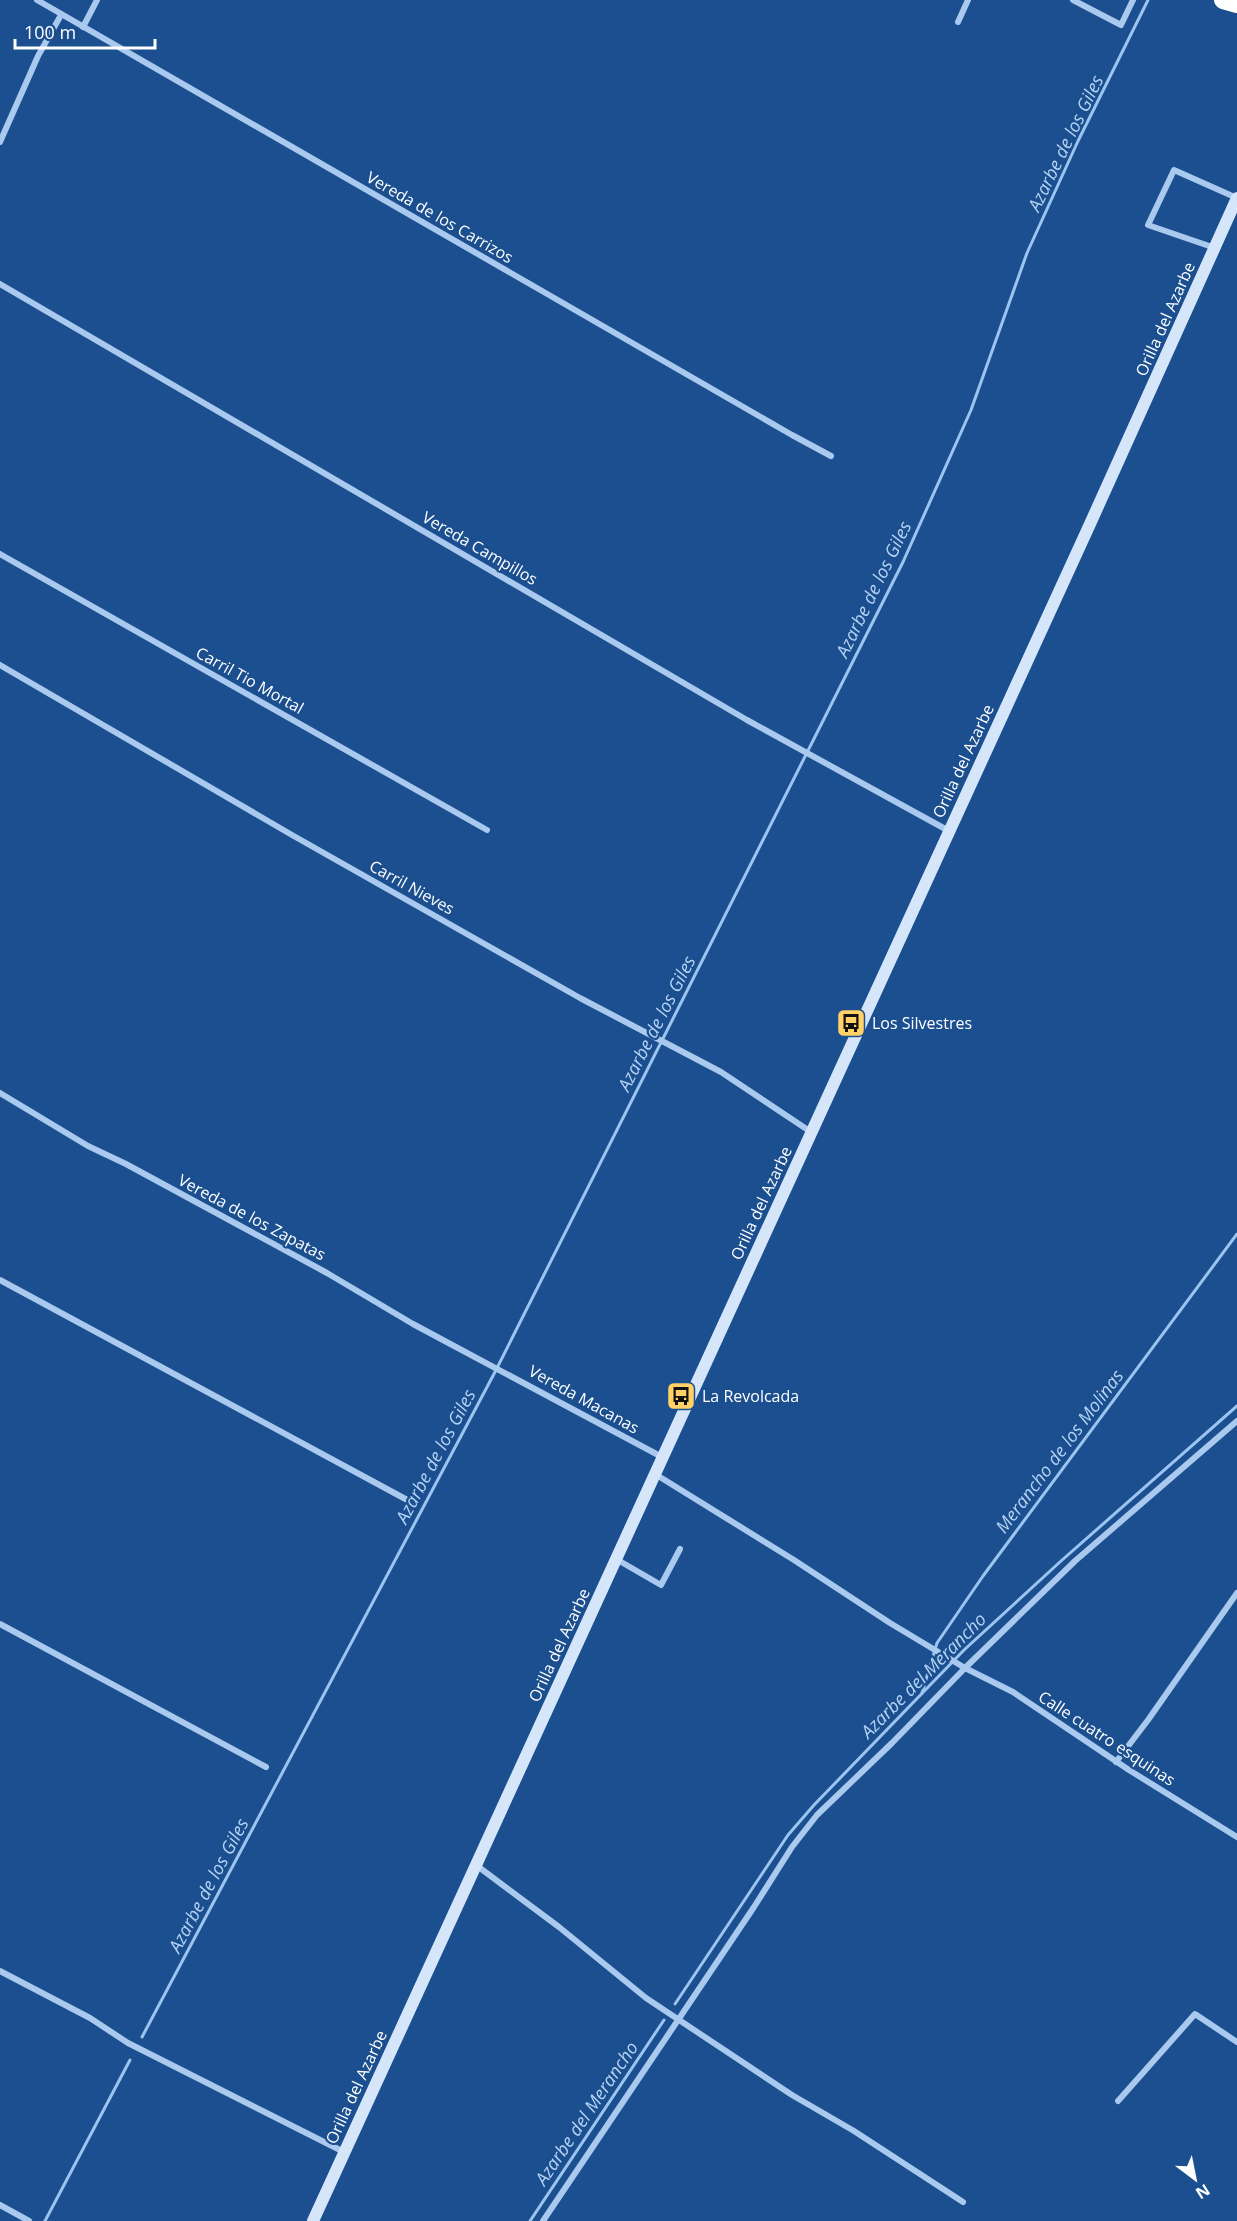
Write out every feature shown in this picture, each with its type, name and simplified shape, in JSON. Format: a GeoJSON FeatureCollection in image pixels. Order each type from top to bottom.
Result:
{"type":"FeatureCollection","features":[{"type":"Feature","properties":{"kind":"highway"},"geometry":{"type":"LineString","coordinates":[[1223,0],[1237,4]]}},
{"type":"Feature","properties":{"kind":"street","name":"Vereda de los Carrizos"},"geometry":{"type":"LineString","coordinates":[[37,0],[376,197],[456,240],[831,456]]}},
{"type":"Feature","properties":{"kind":"street"},"geometry":{"type":"LineString","coordinates":[[83,27],[97,0]]}},
{"type":"Feature","properties":{"kind":"street"},"geometry":{"type":"LineString","coordinates":[[957,22],[968,0]]}},
{"type":"Feature","properties":{"kind":"street"},"geometry":{"type":"LineString","coordinates":[[1073,0],[1121,26],[1133,0]]}},
{"type":"Feature","properties":{"kind":"street"},"geometry":{"type":"LineString","coordinates":[[0,142],[34,65],[61,15]]}},
{"type":"Feature","properties":{"kind":"street"},"geometry":{"type":"LineString","coordinates":[[1215,248],[1148,225],[1174,170],[1237,198]]}},
{"type":"Feature","properties":{"kind":"street","name":"Orilla del Azarbe"},"geometry":{"type":"LineString","coordinates":[[313,2221],[1237,198]]}},
{"type":"Feature","properties":{"kind":"street","name":"Vereda Campillos"},"geometry":{"type":"LineString","coordinates":[[0,284],[747,720],[949,831]]}},
{"type":"Feature","properties":{"kind":"street","name":"Carril Tio Mortal"},"geometry":{"type":"LineString","coordinates":[[0,554],[487,830]]}},
{"type":"Feature","properties":{"kind":"street","name":"Carril Nieves"},"geometry":{"type":"LineString","coordinates":[[0,665],[302,841],[580,998],[721,1072],[811,1132]]}},
{"type":"Feature","properties":{"kind":"street","name":"Vereda de los Zapatas"},"geometry":{"type":"LineString","coordinates":[[0,1093],[88,1146],[126,1164],[307,1262],[413,1324],[492,1365]]}},
{"type":"Feature","properties":{"kind":"street"},"geometry":{"type":"LineString","coordinates":[[0,1280],[411,1502]]}},
{"type":"Feature","properties":{"kind":"street","name":"Vereda Macanas"},"geometry":{"type":"LineString","coordinates":[[492,1365],[663,1458]]}},
{"type":"Feature","properties":{"kind":"street"},"geometry":{"type":"LineString","coordinates":[[543,2221],[754,1907],[792,1846],[817,1815],[892,1743],[963,1666],[1076,1561],[1237,1421]]}},
{"type":"Feature","properties":{"kind":"street","name":"Calle cuatro esquinas"},"geometry":{"type":"LineString","coordinates":[[655,1474],[963,1666],[1013,1692],[1116,1762],[1237,1837]]}},
{"type":"Feature","properties":{"kind":"street"},"geometry":{"type":"LineString","coordinates":[[616,1559],[661,1585],[680,1550]]}},
{"type":"Feature","properties":{"kind":"street"},"geometry":{"type":"LineString","coordinates":[[1116,1762],[1237,1593]]}},
{"type":"Feature","properties":{"kind":"street"},"geometry":{"type":"LineString","coordinates":[[0,1624],[266,1767]]}},
{"type":"Feature","properties":{"kind":"street"},"geometry":{"type":"LineString","coordinates":[[476,1865],[560,1928],[646,1998],[792,2095],[854,2131],[963,2202]]}},
{"type":"Feature","properties":{"kind":"street"},"geometry":{"type":"LineString","coordinates":[[0,1971],[90,2018],[128,2043],[345,2152]]}},
{"type":"Feature","properties":{"kind":"street"},"geometry":{"type":"LineString","coordinates":[[1118,2101],[1195,2014],[1237,2042]]}},
{"type":"Feature","properties":{"kind":"street"},"geometry":{"type":"LineString","coordinates":[[0,2205],[29,2221]]}},
{"type":"Feature","properties":{"kind":"waterway","name":"Azarbe de los Giles"},"geometry":{"type":"LineString","coordinates":[[142,2037],[495,1372],[903,562],[971,410],[1027,253],[1078,141],[1148,0]]}},
{"type":"Feature","properties":{"kind":"waterway","name":"Merancho de los Molinas"},"geometry":{"type":"LineString","coordinates":[[922,1693],[937,1643],[983,1576],[1237,1234]]}},
{"type":"Feature","properties":{"kind":"waterway","name":"Azarbe del Merancho"},"geometry":{"type":"LineString","coordinates":[[675,2004],[788,1835],[814,1805],[964,1650],[1237,1406]]}},
{"type":"Feature","properties":{"kind":"waterway","name":"Azarbe del Merancho"},"geometry":{"type":"LineString","coordinates":[[530,2221],[664,2020]]}},
{"type":"Feature","properties":{"kind":"waterway","name":"Azarbe de los Giles"},"geometry":{"type":"LineString","coordinates":[[45,2221],[130,2060]]}},
{"type":"Feature","properties":{"kind":"place","name":"Los Silvestres"},"geometry":{"type":"Point","coordinates":[851,1023]}},
{"type":"Feature","properties":{"kind":"place","name":"La Revolcada"},"geometry":{"type":"Point","coordinates":[681,1396]}}]}
